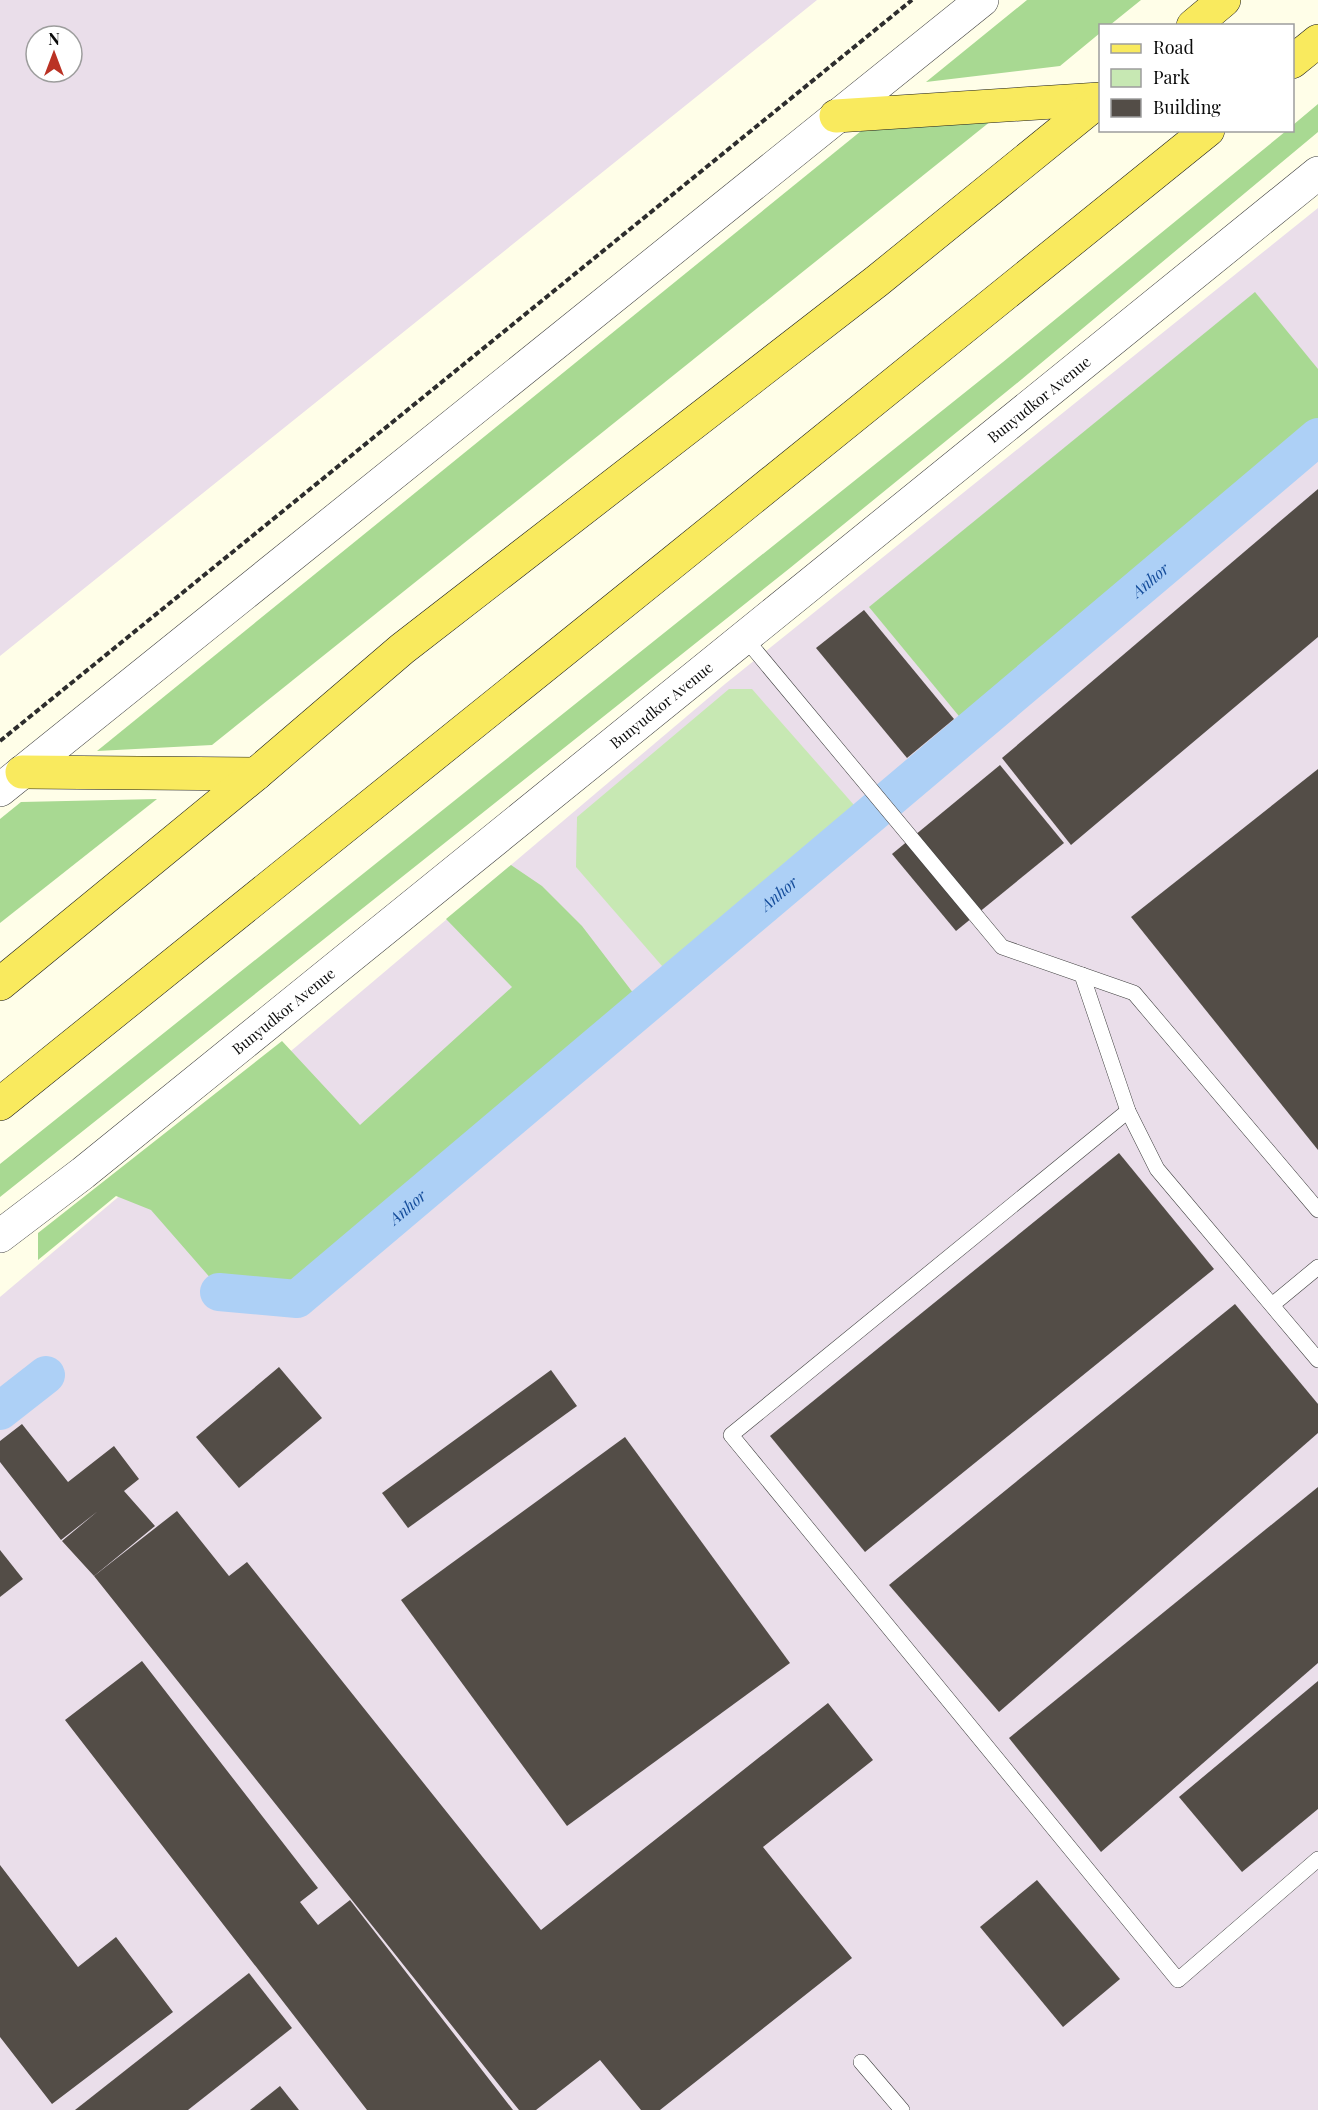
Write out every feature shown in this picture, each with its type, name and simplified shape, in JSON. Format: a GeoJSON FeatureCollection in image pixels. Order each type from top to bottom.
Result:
{"type":"FeatureCollection","features":[{"type":"Feature","properties":{"kind":"main road"},"geometry":{"type":"LineString","coordinates":[[1195,24],[1224,0]]}},
{"type":"Feature","properties":{"kind":"main road"},"geometry":{"type":"LineString","coordinates":[[1294,61],[1318,41]]}},
{"type":"Feature","properties":{"kind":"main road"},"geometry":{"type":"LineString","coordinates":[[836,116],[1099,100]]}},
{"type":"Feature","properties":{"kind":"main road"},"geometry":{"type":"LineString","coordinates":[[0,984],[256,774],[402,650],[877,281],[1099,102]]}},
{"type":"Feature","properties":{"kind":"main road"},"geometry":{"type":"LineString","coordinates":[[0,1104],[334,833],[941,348],[1206,132]]}},
{"type":"Feature","properties":{"kind":"main road"},"geometry":{"type":"LineString","coordinates":[[11,781],[256,774]]}},
{"type":"Feature","properties":{"kind":"street"},"geometry":{"type":"LineString","coordinates":[[11,781],[982,0]]}},
{"type":"Feature","properties":{"kind":"street","name":"Bunyudkor Avenue"},"geometry":{"type":"LineString","coordinates":[[0,1236],[83,1173],[1318,173]]}},
{"type":"Feature","properties":{"kind":"lane"},"geometry":{"type":"LineString","coordinates":[[744,637],[1002,947],[1134,993],[1318,1210]]}},
{"type":"Feature","properties":{"kind":"lane"},"geometry":{"type":"LineString","coordinates":[[1082,975],[1128,1111],[1157,1169],[1318,1360]]}},
{"type":"Feature","properties":{"kind":"lane"},"geometry":{"type":"LineString","coordinates":[[1128,1111],[731,1435],[1178,1980],[1318,1859]]}},
{"type":"Feature","properties":{"kind":"lane"},"geometry":{"type":"LineString","coordinates":[[1272,1305],[1318,1267]]}},
{"type":"Feature","properties":{"kind":"lane"},"geometry":{"type":"LineString","coordinates":[[861,2062],[902,2110]]}},
{"type":"Feature","properties":{"kind":"path"},"geometry":{"type":"LineString","coordinates":[[0,741],[912,0]]}},
{"type":"Feature","properties":{"kind":"shaded area"},"geometry":{"type":"Polygon","coordinates":[[[0,0],[817,0],[0,656],[0,0]]]}},
{"type":"Feature","properties":{"kind":"shaded area"},"geometry":{"type":"Polygon","coordinates":[[[1318,208],[1318,2110],[0,2110],[0,1297],[725,684],[1318,208]]]}},
{"type":"Feature","properties":{"kind":"green space"},"geometry":{"type":"Polygon","coordinates":[[[1027,0],[1141,0],[1111,24],[1099,24],[1099,34],[1060,66],[926,82],[1027,0]]]}},
{"type":"Feature","properties":{"kind":"green space"},"geometry":{"type":"Polygon","coordinates":[[[1318,104],[1318,132],[1022,379],[790,568],[0,1197],[0,1164],[1003,362],[1285,132],[1294,132],[1294,124],[1318,104]]]}},
{"type":"Feature","properties":{"kind":"green space"},"geometry":{"type":"Polygon","coordinates":[[[996,117],[212,745],[97,751],[861,131],[996,117]]]}},
{"type":"Feature","properties":{"kind":"green space"},"geometry":{"type":"Polygon","coordinates":[[[1255,292],[1318,369],[1318,432],[963,721],[869,607],[1255,292]]]}},
{"type":"Feature","properties":{"kind":"green space"},"geometry":{"type":"Polygon","coordinates":[[[729,689],[752,689],[861,813],[669,974],[576,867],[577,817],[729,689]]]}},
{"type":"Feature","properties":{"kind":"green space"},"geometry":{"type":"Polygon","coordinates":[[[157,799],[0,923],[0,819],[21,802],[157,799]]]}},
{"type":"Feature","properties":{"kind":"green space"},"geometry":{"type":"Polygon","coordinates":[[[511,865],[542,886],[582,926],[637,998],[291,1281],[213,1281],[151,1210],[116,1196],[38,1260],[38,1233],[282,1041],[360,1125],[512,987],[446,919],[511,865]]]}},
{"type":"Feature","properties":{"kind":"building"},"geometry":{"type":"Polygon","coordinates":[[[1318,489],[1318,637],[1071,845],[1002,758],[1318,489]]]}},
{"type":"Feature","properties":{"kind":"building"},"geometry":{"type":"Polygon","coordinates":[[[864,610],[954,719],[907,758],[816,648],[864,610]]]}},
{"type":"Feature","properties":{"kind":"building"},"geometry":{"type":"Polygon","coordinates":[[[1000,765],[1064,843],[956,931],[892,854],[1000,765]]]}},
{"type":"Feature","properties":{"kind":"building"},"geometry":{"type":"Polygon","coordinates":[[[1318,769],[1318,1150],[1131,917],[1318,769]]]}},
{"type":"Feature","properties":{"kind":"building"},"geometry":{"type":"Polygon","coordinates":[[[1119,1153],[1214,1269],[865,1552],[770,1436],[1119,1153]]]}},
{"type":"Feature","properties":{"kind":"building"},"geometry":{"type":"Polygon","coordinates":[[[1235,1304],[1318,1404],[1318,1433],[999,1712],[889,1585],[1235,1304]]]}},
{"type":"Feature","properties":{"kind":"building"},"geometry":{"type":"Polygon","coordinates":[[[279,1367],[322,1418],[239,1488],[196,1437],[279,1367]]]}},
{"type":"Feature","properties":{"kind":"building"},"geometry":{"type":"Polygon","coordinates":[[[551,1370],[577,1406],[408,1528],[382,1493],[551,1370]]]}},
{"type":"Feature","properties":{"kind":"building"},"geometry":{"type":"Polygon","coordinates":[[[22,1424],[68,1482],[114,1446],[139,1479],[124,1491],[155,1526],[94,1576],[62,1541],[98,1511],[61,1540],[0,1462],[0,1441],[22,1424]]]}},
{"type":"Feature","properties":{"kind":"building"},"geometry":{"type":"Polygon","coordinates":[[[625,1437],[790,1663],[567,1826],[401,1600],[625,1437]]]}},
{"type":"Feature","properties":{"kind":"building"},"geometry":{"type":"Polygon","coordinates":[[[1318,1487],[1318,1663],[1101,1852],[1009,1738],[1318,1487]]]}},
{"type":"Feature","properties":{"kind":"building"},"geometry":{"type":"Polygon","coordinates":[[[177,1511],[229,1576],[247,1562],[541,1930],[828,1703],[873,1760],[763,1847],[852,1958],[660,2110],[641,2110],[600,2060],[536,2110],[519,2110],[94,1576],[177,1511]]]}},
{"type":"Feature","properties":{"kind":"building"},"geometry":{"type":"Polygon","coordinates":[[[0,1550],[23,1579],[0,1597],[0,1550]]]}},
{"type":"Feature","properties":{"kind":"building"},"geometry":{"type":"Polygon","coordinates":[[[142,1661],[318,1888],[300,1902],[318,1925],[350,1900],[513,2110],[367,2110],[65,1720],[142,1661]]]}},
{"type":"Feature","properties":{"kind":"building"},"geometry":{"type":"Polygon","coordinates":[[[1318,1681],[1318,1809],[1242,1872],[1179,1797],[1318,1681]]]}},
{"type":"Feature","properties":{"kind":"building"},"geometry":{"type":"Polygon","coordinates":[[[0,1865],[78,1967],[116,1937],[173,2012],[52,2104],[0,2037],[0,1865]]]}},
{"type":"Feature","properties":{"kind":"building"},"geometry":{"type":"Polygon","coordinates":[[[1037,1880],[1120,1979],[1063,2027],[980,1927],[1037,1880]]]}},
{"type":"Feature","properties":{"kind":"building"},"geometry":{"type":"Polygon","coordinates":[[[249,1973],[292,2028],[188,2110],[75,2110],[249,1973]]]}},
{"type":"Feature","properties":{"kind":"building"},"geometry":{"type":"Polygon","coordinates":[[[280,2086],[299,2110],[250,2110],[280,2086]]]}},
{"type":"Feature","properties":{"kind":"waterway","name":"Anhor"},"geometry":{"type":"LineString","coordinates":[[219,1292],[297,1299],[1318,437]]}},
{"type":"Feature","properties":{"kind":"waterway","name":"Anhor"},"geometry":{"type":"LineString","coordinates":[[0,1411],[46,1375]]}}]}
